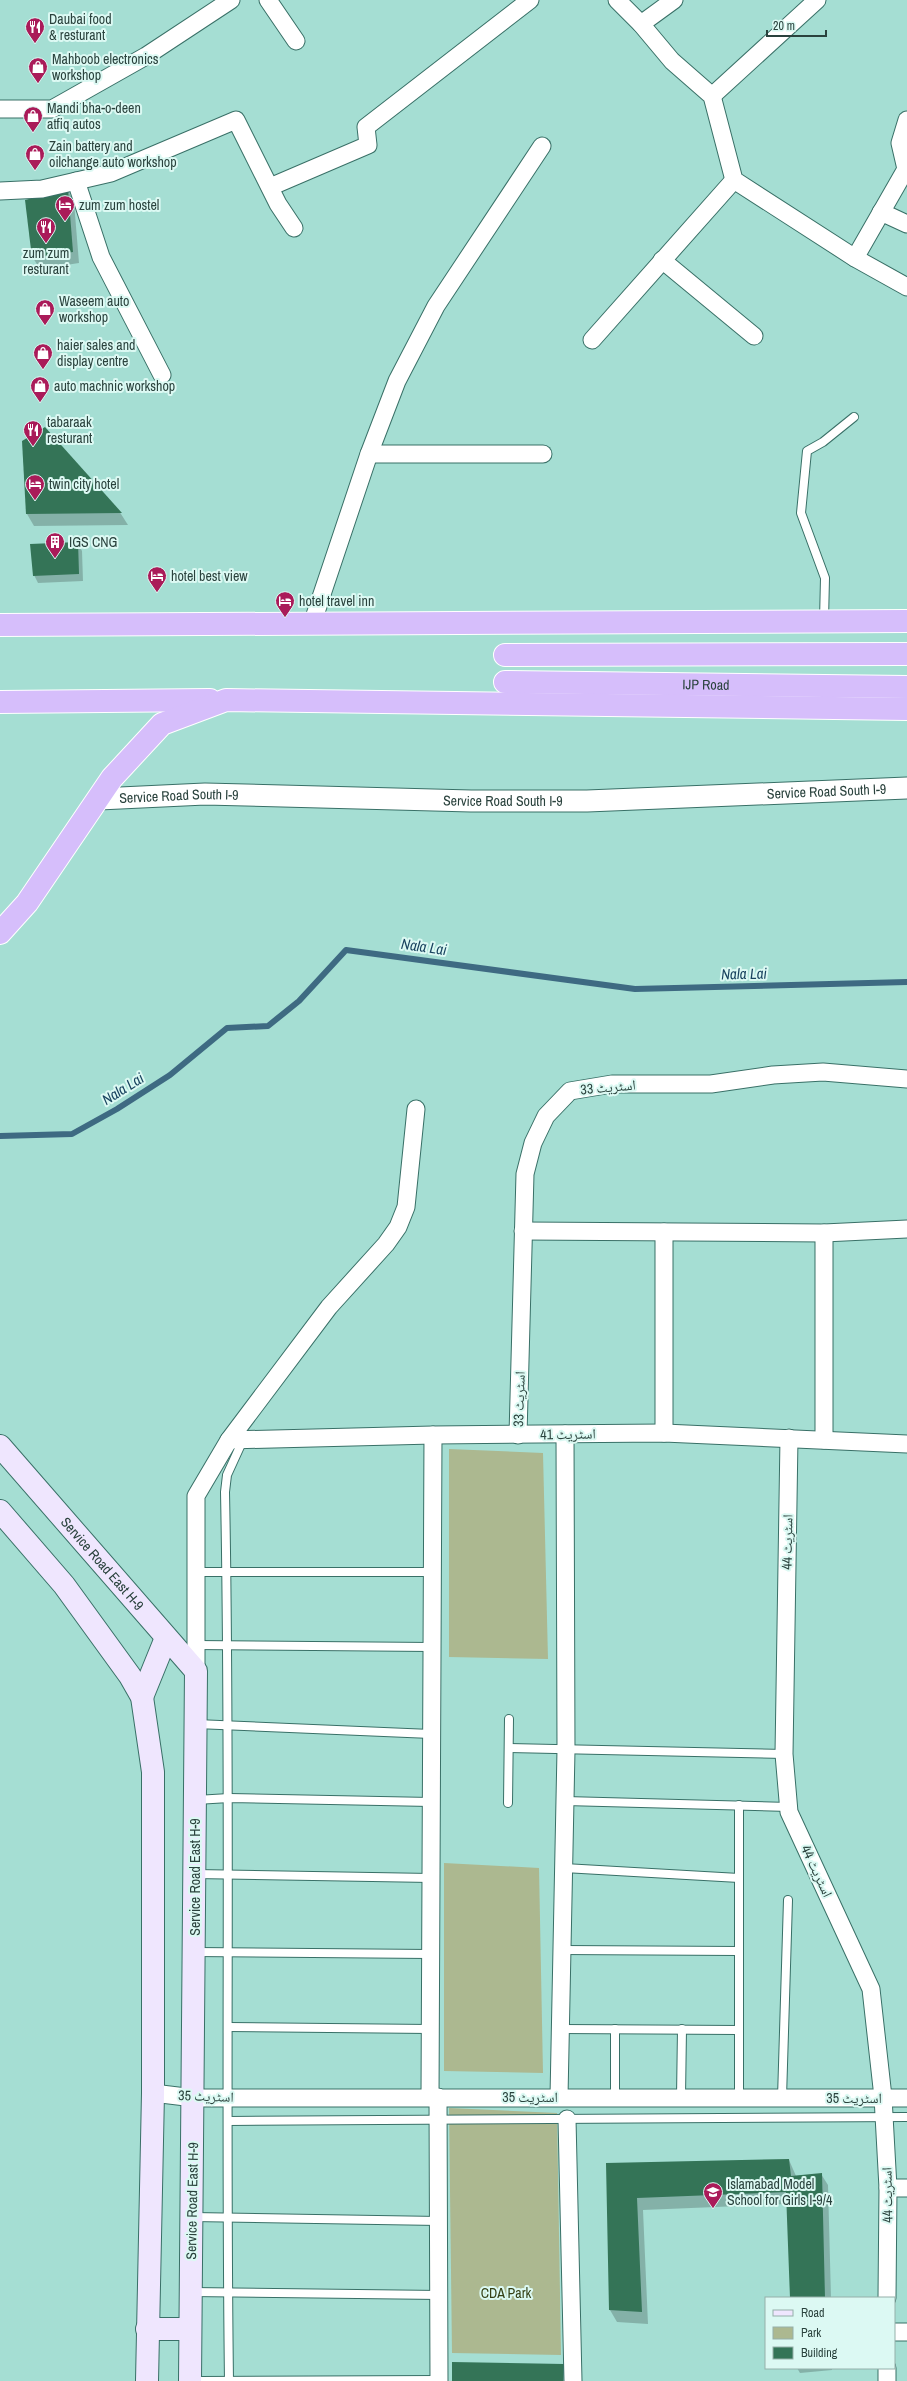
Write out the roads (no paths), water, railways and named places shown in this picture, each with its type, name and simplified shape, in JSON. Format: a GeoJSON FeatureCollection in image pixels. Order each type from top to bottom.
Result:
{"type":"FeatureCollection","features":[{"type":"Feature","properties":{"kind":"highway"},"geometry":{"type":"LineString","coordinates":[[0,625],[824,623],[907,621]]}},
{"type":"Feature","properties":{"kind":"highway","name":"IJP Road"},"geometry":{"type":"LineString","coordinates":[[505,655],[907,654]]}},
{"type":"Feature","properties":{"kind":"highway","name":"IJP Road"},"geometry":{"type":"LineString","coordinates":[[505,682],[907,687]]}},
{"type":"Feature","properties":{"kind":"highway"},"geometry":{"type":"LineString","coordinates":[[0,933],[27,903],[112,778],[162,724],[226,700]]}},
{"type":"Feature","properties":{"kind":"highway"},"geometry":{"type":"LineString","coordinates":[[0,702],[226,700],[907,709]]}},
{"type":"Feature","properties":{"kind":"main road","name":"Service Road East H-9"},"geometry":{"type":"LineString","coordinates":[[0,1446],[196,1671],[194,2098],[190,2292],[190,2381]]}},
{"type":"Feature","properties":{"kind":"main road"},"geometry":{"type":"LineString","coordinates":[[0,1511],[64,1585],[107,1642],[142,1697],[153,1772],[153,2093],[147,2381]]}},
{"type":"Feature","properties":{"kind":"main road"},"geometry":{"type":"LineString","coordinates":[[142,1697],[166,1638]]}},
{"type":"Feature","properties":{"kind":"main road"},"geometry":{"type":"LineString","coordinates":[[147,2329],[190,2329]]}},
{"type":"Feature","properties":{"kind":"street"},"geometry":{"type":"LineString","coordinates":[[0,109],[52,109],[146,56],[231,0]]}},
{"type":"Feature","properties":{"kind":"street"},"geometry":{"type":"LineString","coordinates":[[268,0],[296,41]]}},
{"type":"Feature","properties":{"kind":"street"},"geometry":{"type":"LineString","coordinates":[[270,187],[368,145],[366,127],[530,0]]}},
{"type":"Feature","properties":{"kind":"street"},"geometry":{"type":"LineString","coordinates":[[617,0],[641,24],[672,61],[712,96],[734,180],[855,258],[907,287]]}},
{"type":"Feature","properties":{"kind":"street"},"geometry":{"type":"LineString","coordinates":[[641,24],[674,0]]}},
{"type":"Feature","properties":{"kind":"street"},"geometry":{"type":"LineString","coordinates":[[712,96],[817,0]]}},
{"type":"Feature","properties":{"kind":"street"},"geometry":{"type":"LineString","coordinates":[[0,191],[42,189],[111,173],[236,120],[270,187],[294,228]]}},
{"type":"Feature","properties":{"kind":"street"},"geometry":{"type":"LineString","coordinates":[[855,258],[881,212],[902,183],[906,169],[900,144],[907,120]]}},
{"type":"Feature","properties":{"kind":"street"},"geometry":{"type":"LineString","coordinates":[[312,624],[369,454],[397,381],[436,306],[542,146]]}},
{"type":"Feature","properties":{"kind":"street"},"geometry":{"type":"LineString","coordinates":[[592,340],[734,180]]}},
{"type":"Feature","properties":{"kind":"street"},"geometry":{"type":"LineString","coordinates":[[76,182],[101,257],[162,375]]}},
{"type":"Feature","properties":{"kind":"street"},"geometry":{"type":"LineString","coordinates":[[881,212],[907,224]]}},
{"type":"Feature","properties":{"kind":"street"},"geometry":{"type":"LineString","coordinates":[[662,260],[754,336]]}},
{"type":"Feature","properties":{"kind":"street"},"geometry":{"type":"LineString","coordinates":[[369,454],[543,454]]}},
{"type":"Feature","properties":{"kind":"street","name":"Service Road South I-9"},"geometry":{"type":"LineString","coordinates":[[99,799],[205,794],[471,802],[587,800],[907,788]]}},
{"type":"Feature","properties":{"kind":"street","name":"اسٹریٹ 33"},"geometry":{"type":"LineString","coordinates":[[518,1435],[525,1174],[533,1143],[546,1116],[570,1091],[612,1084],[711,1084],[772,1075],[823,1072],[907,1079]]}},
{"type":"Feature","properties":{"kind":"street"},"geometry":{"type":"LineString","coordinates":[[196,1671],[196,1496],[329,1307],[386,1244],[398,1227],[406,1207],[416,1109]]}},
{"type":"Feature","properties":{"kind":"street"},"geometry":{"type":"LineString","coordinates":[[523,1231],[824,1233],[907,1229]]}},
{"type":"Feature","properties":{"kind":"street"},"geometry":{"type":"LineString","coordinates":[[664,1232],[664,1433]]}},
{"type":"Feature","properties":{"kind":"street"},"geometry":{"type":"LineString","coordinates":[[824,1233],[824,1440]]}},
{"type":"Feature","properties":{"kind":"street","name":"اسٹریٹ 41"},"geometry":{"type":"LineString","coordinates":[[236,1440],[433,1435],[664,1433],[907,1444]]}},
{"type":"Feature","properties":{"kind":"street"},"geometry":{"type":"LineString","coordinates":[[559,2097],[566,1750],[565,1434]]}},
{"type":"Feature","properties":{"kind":"street"},"geometry":{"type":"LineString","coordinates":[[433,1435],[430,2029],[437,2121],[440,2295],[439,2381]]}},
{"type":"Feature","properties":{"kind":"street","name":"اسٹریٹ 44"},"geometry":{"type":"LineString","coordinates":[[789,1438],[784,1754],[789,1807],[871,1989],[883,2098],[888,2188],[887,2297]]}},
{"type":"Feature","properties":{"kind":"street","name":"اسٹریٹ 35"},"geometry":{"type":"LineString","coordinates":[[153,2093],[194,2098],[907,2098]]}},
{"type":"Feature","properties":{"kind":"street"},"geometry":{"type":"LineString","coordinates":[[567,2119],[573,2381]]}},
{"type":"Feature","properties":{"kind":"street"},"geometry":{"type":"LineString","coordinates":[[888,2188],[907,2188]]}},
{"type":"Feature","properties":{"kind":"street"},"geometry":{"type":"LineString","coordinates":[[895,2332],[907,2332]]}},
{"type":"Feature","properties":{"kind":"street"},"geometry":{"type":"LineString","coordinates":[[887,2369],[887,2381]]}},
{"type":"Feature","properties":{"kind":"lane"},"geometry":{"type":"LineString","coordinates":[[824,623],[825,578],[801,513],[807,451],[823,442],[854,417]]}},
{"type":"Feature","properties":{"kind":"lane"},"geometry":{"type":"LineString","coordinates":[[229,2380],[227,2217],[229,1724],[227,1480],[236,1440]]}},
{"type":"Feature","properties":{"kind":"lane"},"geometry":{"type":"LineString","coordinates":[[195,1572],[432,1572]]}},
{"type":"Feature","properties":{"kind":"lane"},"geometry":{"type":"LineString","coordinates":[[196,1645],[432,1647]]}},
{"type":"Feature","properties":{"kind":"lane"},"geometry":{"type":"LineString","coordinates":[[508,1803],[509,1719]]}},
{"type":"Feature","properties":{"kind":"lane"},"geometry":{"type":"LineString","coordinates":[[196,1724],[229,1724],[431,1734]]}},
{"type":"Feature","properties":{"kind":"lane"},"geometry":{"type":"LineString","coordinates":[[509,1748],[784,1754]]}},
{"type":"Feature","properties":{"kind":"lane"},"geometry":{"type":"LineString","coordinates":[[195,1800],[229,1798],[431,1802]]}},
{"type":"Feature","properties":{"kind":"lane"},"geometry":{"type":"LineString","coordinates":[[565,1801],[739,1804],[789,1807]]}},
{"type":"Feature","properties":{"kind":"lane"},"geometry":{"type":"LineString","coordinates":[[739,1804],[739,2097]]}},
{"type":"Feature","properties":{"kind":"lane"},"geometry":{"type":"LineString","coordinates":[[564,1868],[739,1878]]}},
{"type":"Feature","properties":{"kind":"lane"},"geometry":{"type":"LineString","coordinates":[[195,1874],[431,1878]]}},
{"type":"Feature","properties":{"kind":"lane"},"geometry":{"type":"LineString","coordinates":[[782,2098],[788,1900]]}},
{"type":"Feature","properties":{"kind":"lane"},"geometry":{"type":"LineString","coordinates":[[562,1950],[739,1951]]}},
{"type":"Feature","properties":{"kind":"lane"},"geometry":{"type":"LineString","coordinates":[[195,1952],[229,1951],[430,1954]]}},
{"type":"Feature","properties":{"kind":"lane"},"geometry":{"type":"LineString","coordinates":[[228,2027],[430,2029]]}},
{"type":"Feature","properties":{"kind":"lane"},"geometry":{"type":"LineString","coordinates":[[561,2029],[739,2030]]}},
{"type":"Feature","properties":{"kind":"lane"},"geometry":{"type":"LineString","coordinates":[[615,2029],[615,2097]]}},
{"type":"Feature","properties":{"kind":"lane"},"geometry":{"type":"LineString","coordinates":[[680,2097],[682,2029]]}},
{"type":"Feature","properties":{"kind":"lane"},"geometry":{"type":"LineString","coordinates":[[228,2121],[437,2121],[907,2117]]}},
{"type":"Feature","properties":{"kind":"lane"},"geometry":{"type":"LineString","coordinates":[[192,2217],[439,2221]]}},
{"type":"Feature","properties":{"kind":"lane"},"geometry":{"type":"LineString","coordinates":[[190,2292],[440,2295]]}},
{"type":"Feature","properties":{"kind":"lane"},"geometry":{"type":"LineString","coordinates":[[200,2381],[439,2381]]}},
{"type":"Feature","properties":{"kind":"waterway","name":"Nala Lai"},"geometry":{"type":"LineString","coordinates":[[0,1136],[72,1134],[117,1109],[170,1075],[227,1028],[268,1026],[299,1001],[346,950],[635,989],[907,982]]}},
{"type":"Feature","properties":{"kind":"place","name":"Daubai food & resturant"},"geometry":{"type":"Point","coordinates":[35,44]}},
{"type":"Feature","properties":{"kind":"place","name":"Mahboob electronics workshop"},"geometry":{"type":"Point","coordinates":[38,84]}},
{"type":"Feature","properties":{"kind":"place","name":"Mandi bha-o-deen atfiq autos"},"geometry":{"type":"Point","coordinates":[33,133]}},
{"type":"Feature","properties":{"kind":"place","name":"Zain battery and oilchange auto workshop"},"geometry":{"type":"Point","coordinates":[35,171]}},
{"type":"Feature","properties":{"kind":"place","name":"zum zum hostel"},"geometry":{"type":"Point","coordinates":[65,222]}},
{"type":"Feature","properties":{"kind":"place","name":"zum zum resturant"},"geometry":{"type":"Point","coordinates":[46,244]}},
{"type":"Feature","properties":{"kind":"place","name":"Waseem auto workshop"},"geometry":{"type":"Point","coordinates":[45,326]}},
{"type":"Feature","properties":{"kind":"place","name":"haier sales and display centre"},"geometry":{"type":"Point","coordinates":[43,370]}},
{"type":"Feature","properties":{"kind":"place","name":"auto machnic workshop"},"geometry":{"type":"Point","coordinates":[40,403]}},
{"type":"Feature","properties":{"kind":"place","name":"tabaraak resturant"},"geometry":{"type":"Point","coordinates":[33,447]}},
{"type":"Feature","properties":{"kind":"place","name":"twin city hotel"},"geometry":{"type":"Point","coordinates":[35,501]}},
{"type":"Feature","properties":{"kind":"place","name":"IGS CNG"},"geometry":{"type":"Point","coordinates":[55,559]}},
{"type":"Feature","properties":{"kind":"place","name":"hotel best view"},"geometry":{"type":"Point","coordinates":[157,593]}},
{"type":"Feature","properties":{"kind":"place","name":"hotel travel inn"},"geometry":{"type":"Point","coordinates":[285,618]}},
{"type":"Feature","properties":{"kind":"place","name":"Islamabad Model School for Girls I-9/4"},"geometry":{"type":"Point","coordinates":[713,2209]}},
{"type":"Feature","properties":{"kind":"park label","name":"CDA Park"},"geometry":{"type":"Point","coordinates":[506,2293]}}]}
